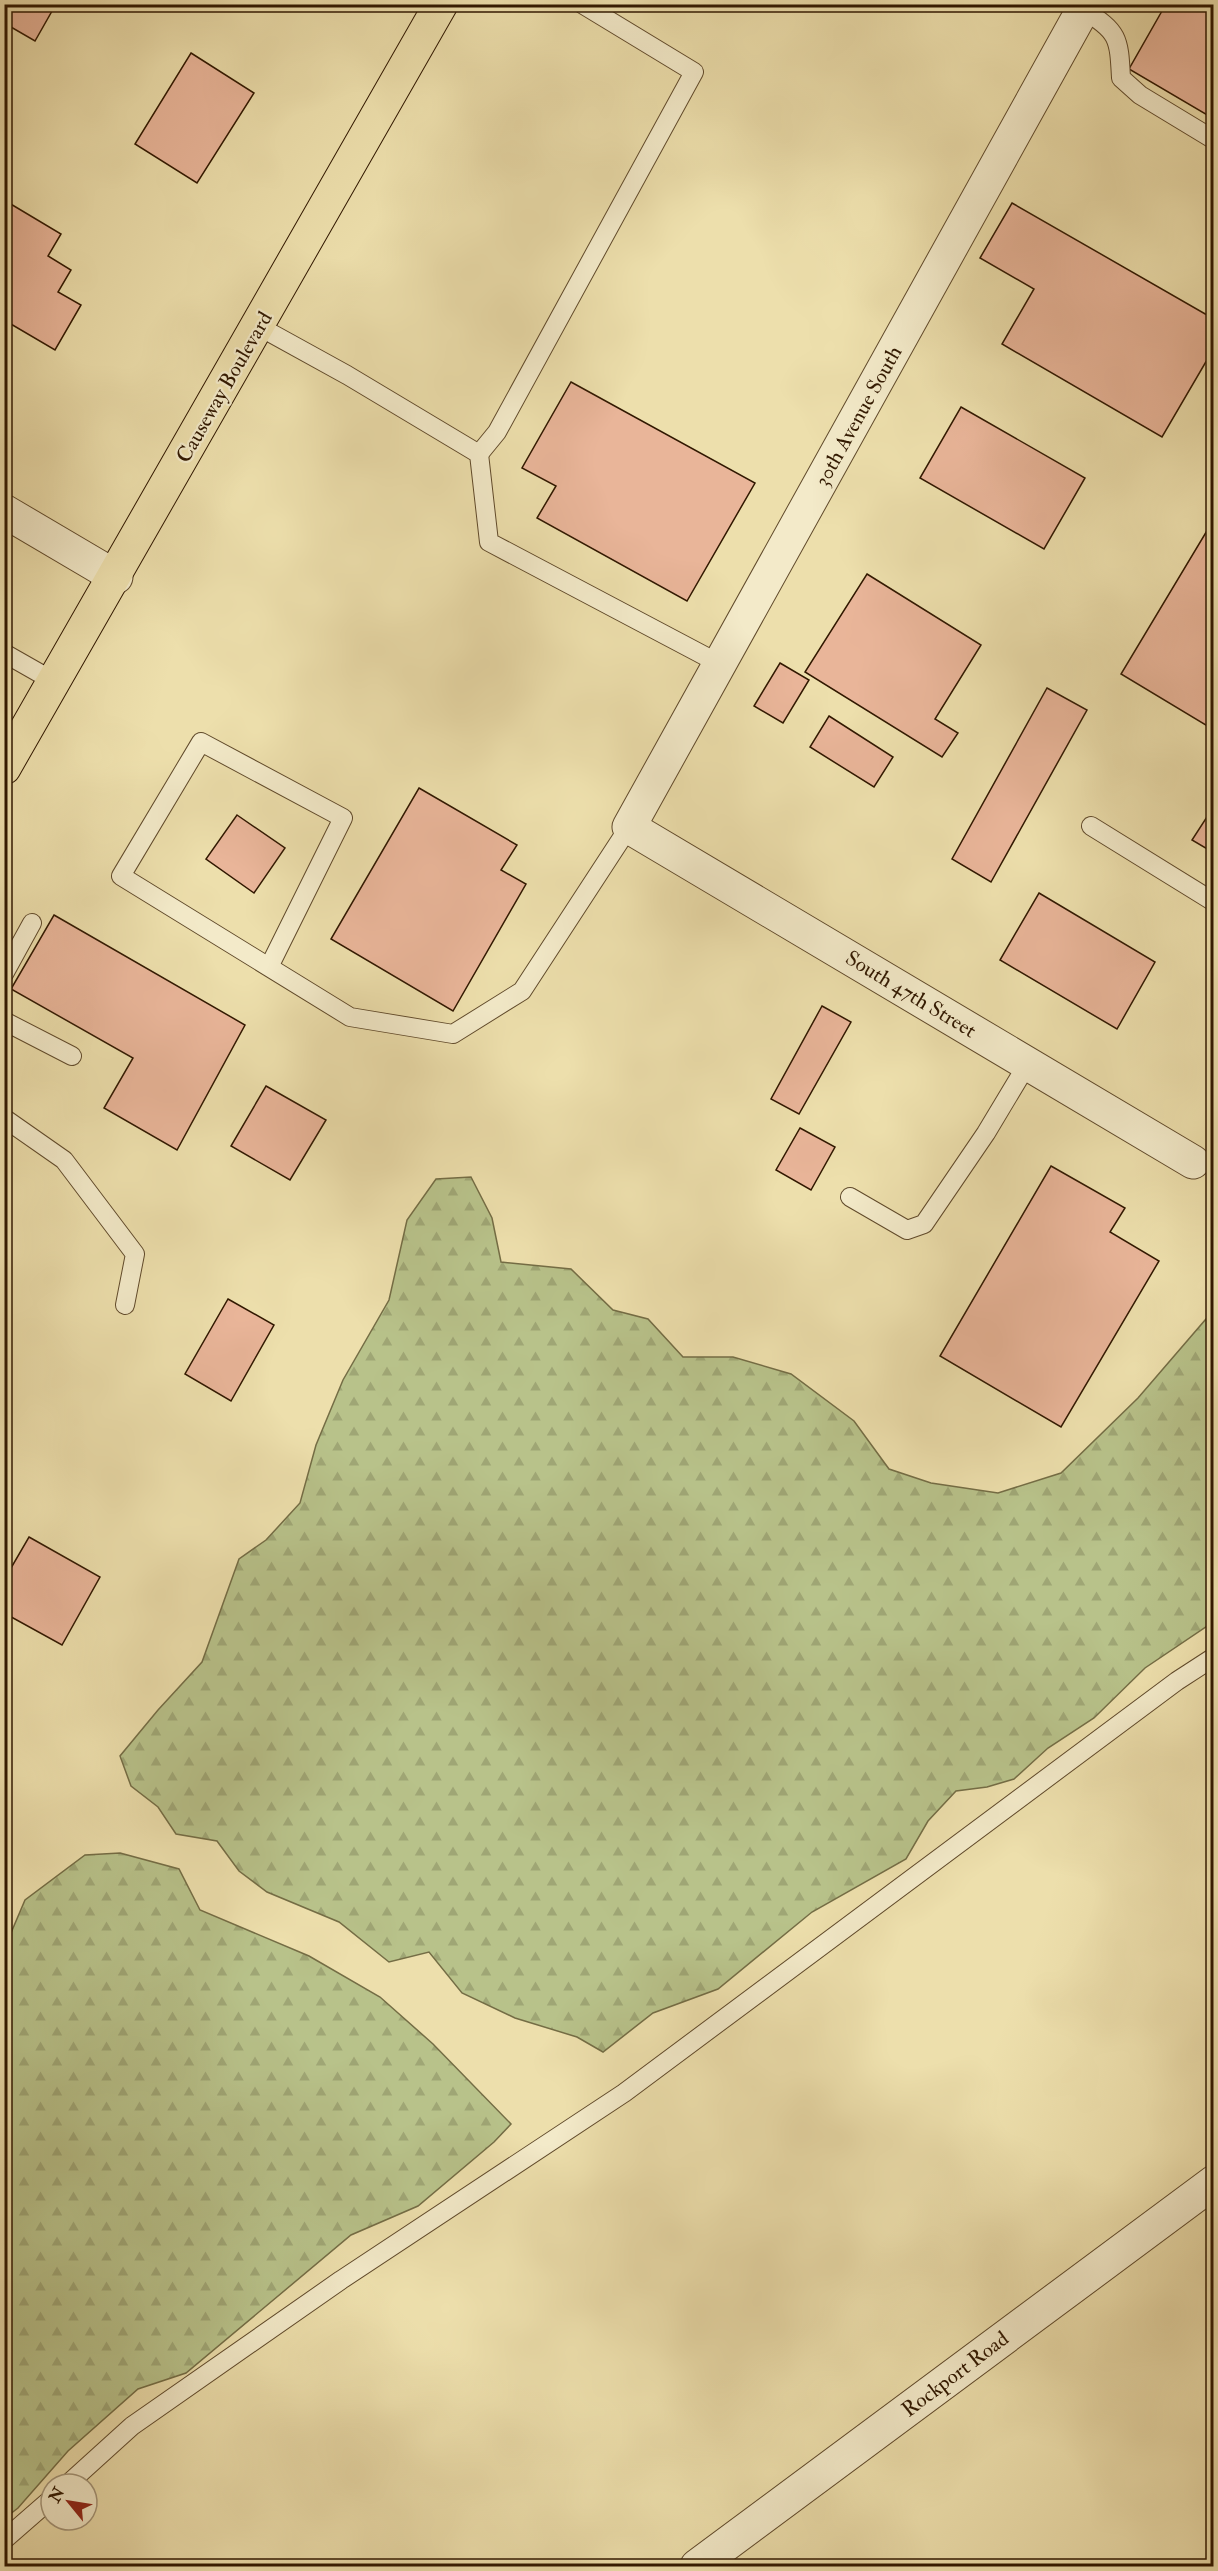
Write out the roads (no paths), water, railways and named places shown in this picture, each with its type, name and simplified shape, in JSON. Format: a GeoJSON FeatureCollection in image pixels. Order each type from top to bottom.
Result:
{"type":"FeatureCollection","features":[{"type":"Feature","properties":{"kind":"main road","name":"Causeway Boulevard"},"geometry":{"type":"LineString","coordinates":[[5,765],[116,577],[441,4]]}},
{"type":"Feature","properties":{"kind":"street","name":"30th Avenue South"},"geometry":{"type":"LineString","coordinates":[[629,827],[1085,7]]}},
{"type":"Feature","properties":{"kind":"street"},"geometry":{"type":"LineString","coordinates":[[4,512],[116,577]]}},
{"type":"Feature","properties":{"kind":"street","name":"South 47th Street"},"geometry":{"type":"LineString","coordinates":[[629,827],[1193,1162]]}},
{"type":"Feature","properties":{"kind":"street","name":"Rockport Road"},"geometry":{"type":"LineString","coordinates":[[697,2566],[1214,2181]]}},
{"type":"Feature","properties":{"kind":"lane"},"geometry":{"type":"LineString","coordinates":[[582,4],[694,72],[497,432],[479,454],[489,542],[720,664]]}},
{"type":"Feature","properties":{"kind":"lane"},"geometry":{"type":"LineString","coordinates":[[1085,7],[1104,22],[1118,39],[1121,78],[1140,95],[1211,138]]}},
{"type":"Feature","properties":{"kind":"lane"},"geometry":{"type":"LineString","coordinates":[[258,327],[347,375],[479,454]]}},
{"type":"Feature","properties":{"kind":"lane"},"geometry":{"type":"LineString","coordinates":[[4,653],[55,682]]}},
{"type":"Feature","properties":{"kind":"lane"},"geometry":{"type":"LineString","coordinates":[[268,967],[343,818],[201,742],[121,876],[268,967],[350,1017],[453,1034],[522,991],[629,827]]}},
{"type":"Feature","properties":{"kind":"lane"},"geometry":{"type":"LineString","coordinates":[[1091,826],[1214,902]]}},
{"type":"Feature","properties":{"kind":"lane"},"geometry":{"type":"LineString","coordinates":[[4,974],[32,923]]}},
{"type":"Feature","properties":{"kind":"lane"},"geometry":{"type":"LineString","coordinates":[[4,1021],[72,1056]]}},
{"type":"Feature","properties":{"kind":"lane"},"geometry":{"type":"LineString","coordinates":[[850,1197],[907,1230],[924,1224],[986,1134],[1028,1063]]}},
{"type":"Feature","properties":{"kind":"lane"},"geometry":{"type":"LineString","coordinates":[[4,1118],[64,1160],[135,1254],[125,1305]]}},
{"type":"Feature","properties":{"kind":"lane"},"geometry":{"type":"LineString","coordinates":[[81,2472],[132,2426],[341,2280],[624,2092],[1177,1681],[1214,1657]]}},
{"type":"Feature","properties":{"kind":"lane"},"geometry":{"type":"LineString","coordinates":[[4,2540],[39,2509]]}}]}
